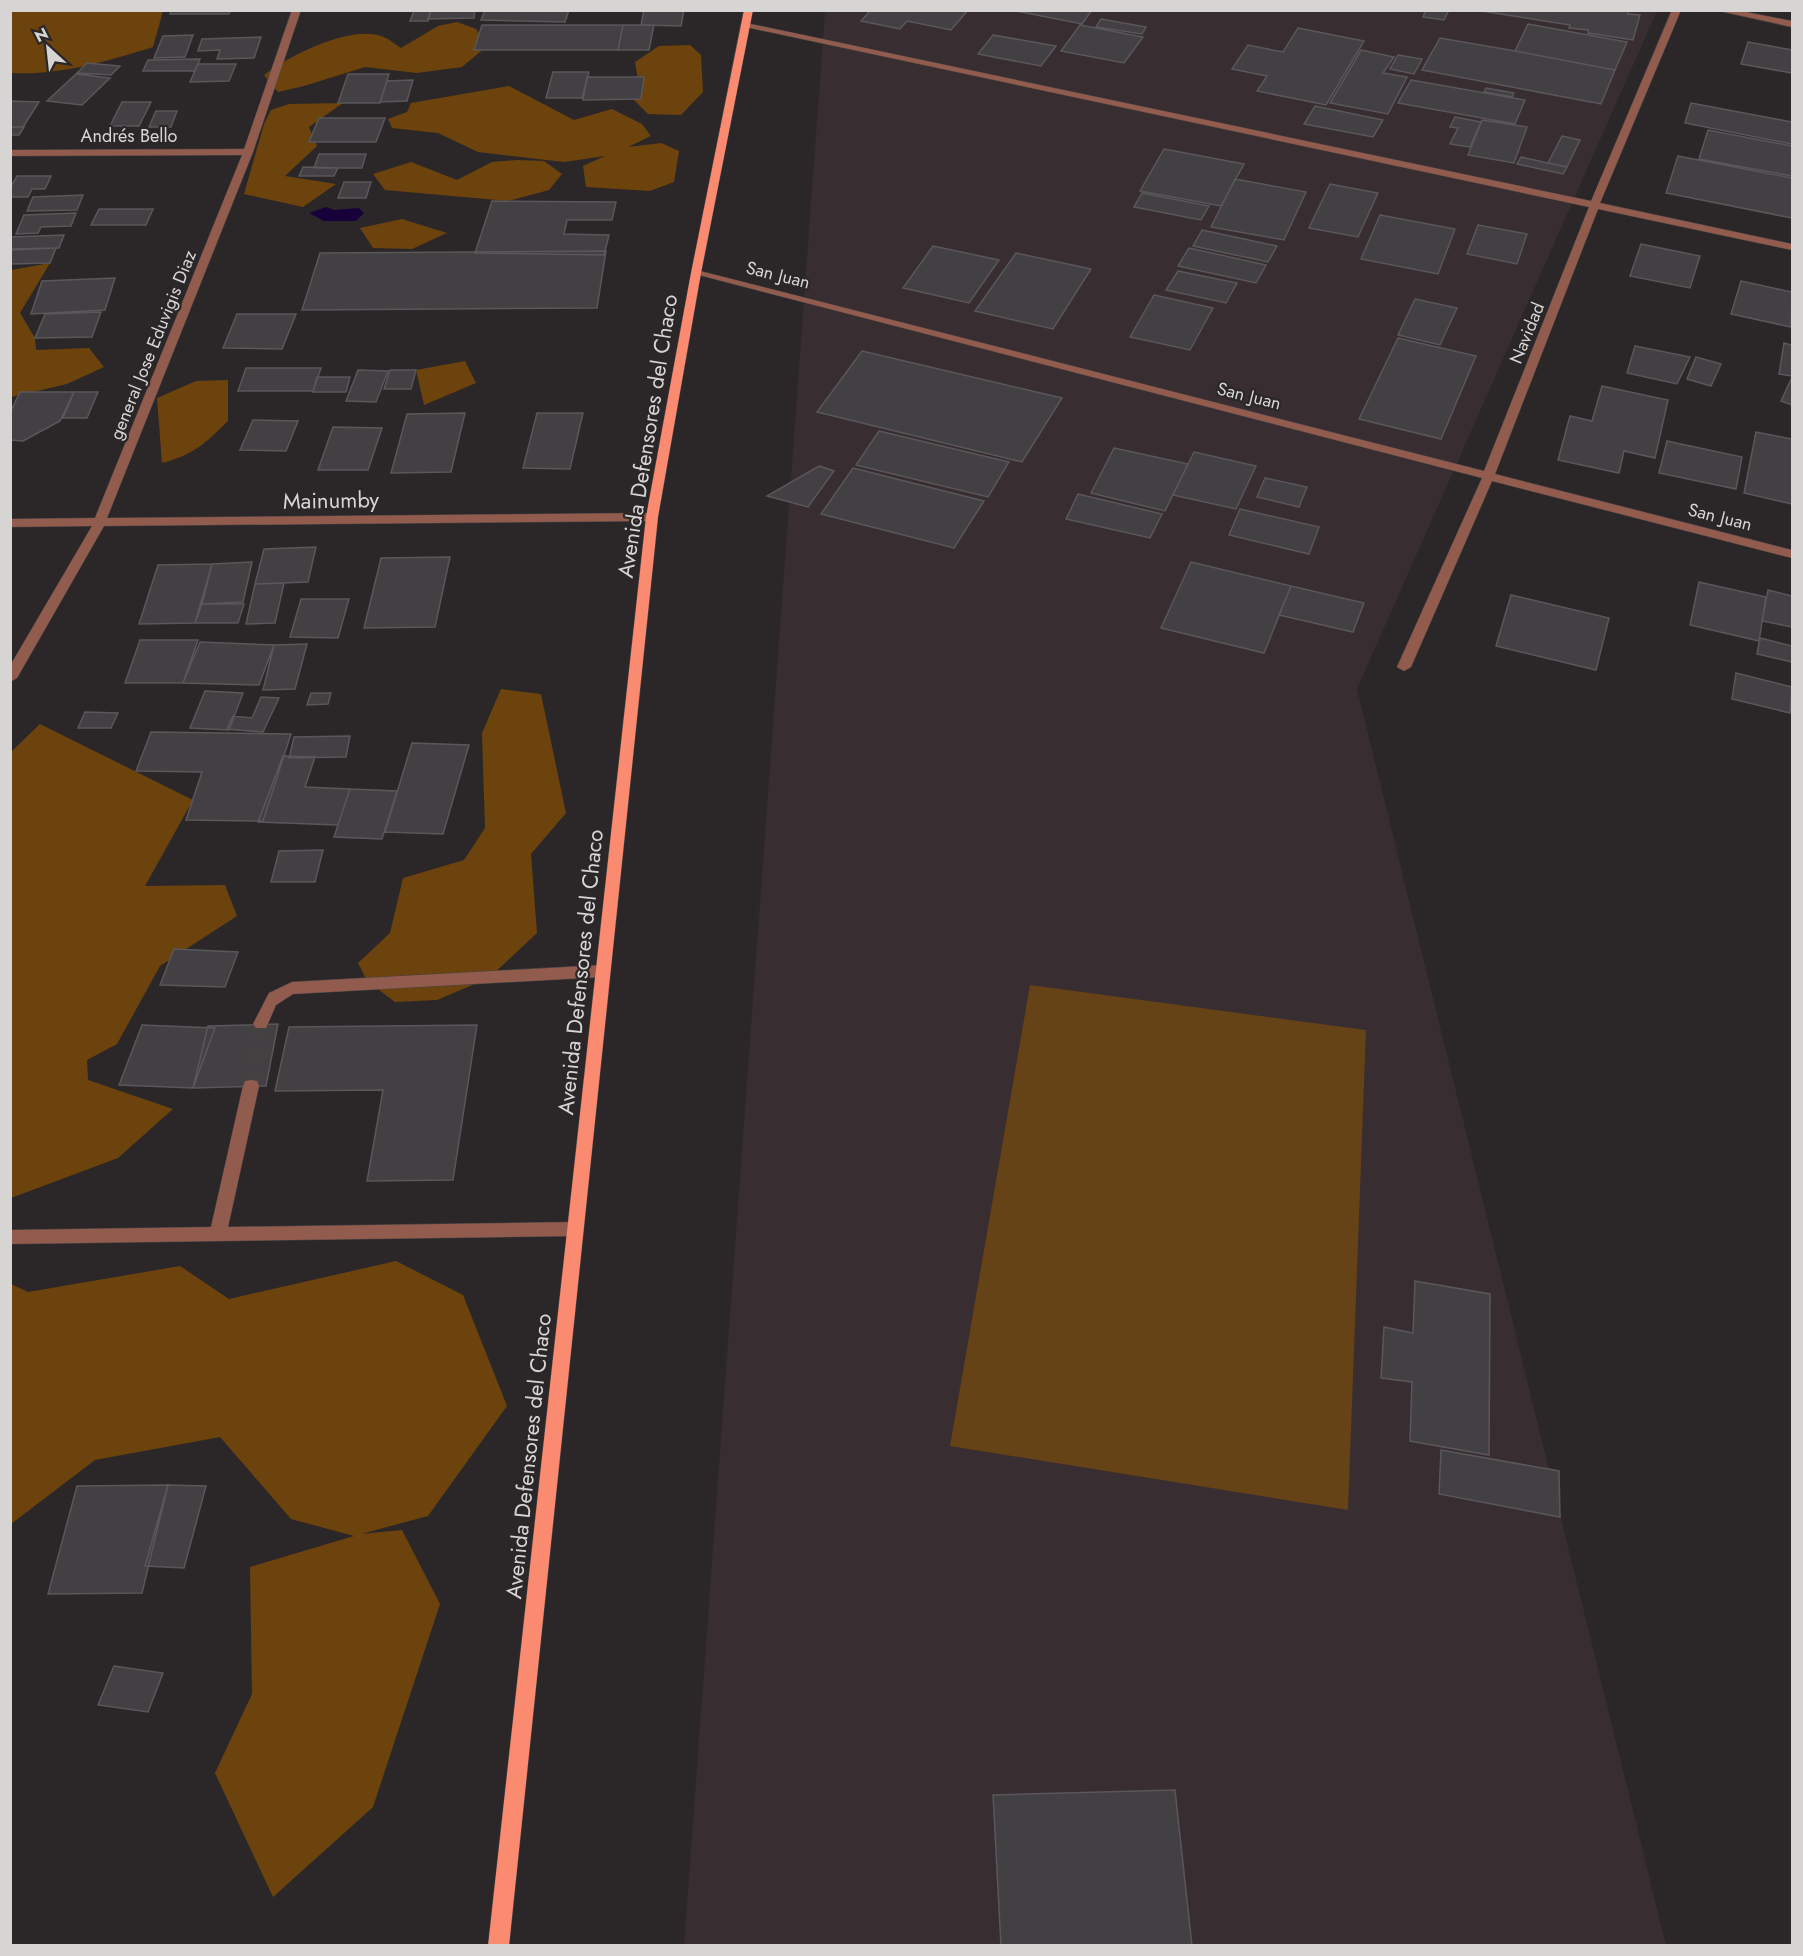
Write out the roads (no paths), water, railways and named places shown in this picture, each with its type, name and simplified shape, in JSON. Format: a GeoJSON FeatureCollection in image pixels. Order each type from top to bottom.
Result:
{"type":"FeatureCollection","features":[{"type":"Feature","properties":{"kind":"main road","name":"Avenida Defensores del Chaco"},"geometry":{"type":"LineString","coordinates":[[498,1946],[652,518],[696,273],[749,10]]}},
{"type":"Feature","properties":{"kind":"street","name":"general Jose Eduvigis Diaz"},"geometry":{"type":"LineString","coordinates":[[10,678],[99,524],[248,152],[297,10]]}},
{"type":"Feature","properties":{"kind":"street","name":"Navidad"},"geometry":{"type":"LineString","coordinates":[[1404,667],[1488,477],[1594,207],[1677,10]]}},
{"type":"Feature","properties":{"kind":"street"},"geometry":{"type":"LineString","coordinates":[[1719,10],[1792,24]]}},
{"type":"Feature","properties":{"kind":"street"},"geometry":{"type":"LineString","coordinates":[[746,26],[1792,247]]}},
{"type":"Feature","properties":{"kind":"street","name":"Andrés Bello"},"geometry":{"type":"LineString","coordinates":[[10,153],[248,152]]}},
{"type":"Feature","properties":{"kind":"street","name":"San Juan"},"geometry":{"type":"LineString","coordinates":[[696,273],[1792,554]]}},
{"type":"Feature","properties":{"kind":"street","name":"Mainumby"},"geometry":{"type":"LineString","coordinates":[[10,524],[652,518]]}},
{"type":"Feature","properties":{"kind":"street"},"geometry":{"type":"LineString","coordinates":[[261,1024],[270,999],[292,988],[603,971]]}},
{"type":"Feature","properties":{"kind":"street"},"geometry":{"type":"LineString","coordinates":[[218,1234],[251,1086]]}},
{"type":"Feature","properties":{"kind":"street"},"geometry":{"type":"LineString","coordinates":[[10,1237],[575,1229]]}},
{"type":"Feature","properties":{"kind":"tunnel"},"geometry":{"type":"LineString","coordinates":[[251,1086],[261,1024]]}}]}
